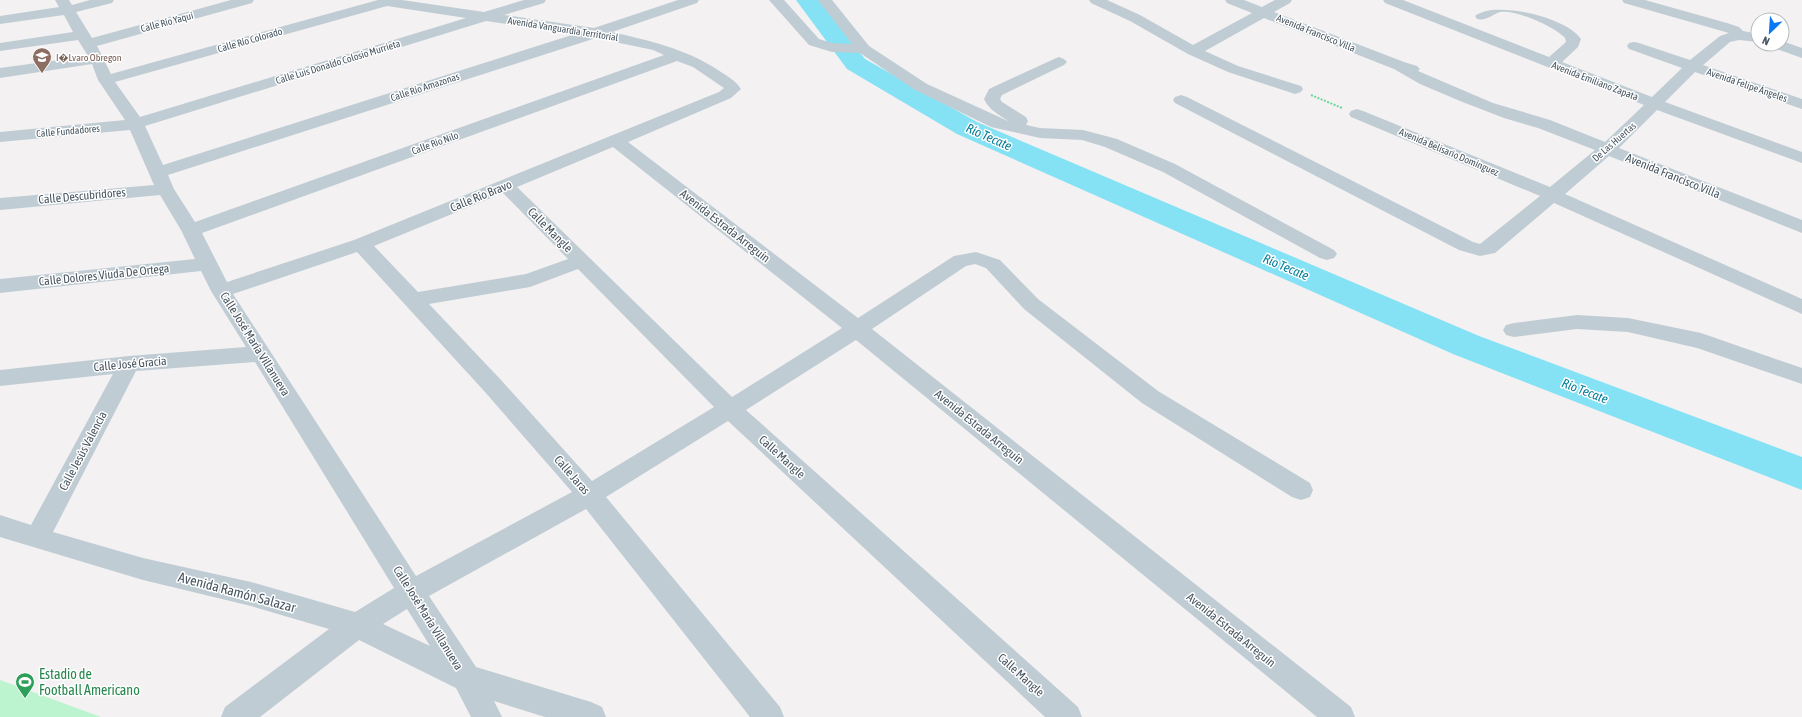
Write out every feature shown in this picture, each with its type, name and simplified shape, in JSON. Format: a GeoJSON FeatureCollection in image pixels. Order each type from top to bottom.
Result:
{"type":"FeatureCollection","features":[{"type":"Feature","properties":{"kind":"street"},"geometry":{"type":"LineString","coordinates":[[0,20],[65,5],[107,0]]}},
{"type":"Feature","properties":{"kind":"street","name":"Calle Río Yaqui"},"geometry":{"type":"LineString","coordinates":[[88,46],[247,0]]}},
{"type":"Feature","properties":{"kind":"street","name":"Calle Luis Donaldo Colosio Murrieta"},"geometry":{"type":"LineString","coordinates":[[136,124],[539,0]]}},
{"type":"Feature","properties":{"kind":"street","name":"Calle Río Amazonas"},"geometry":{"type":"LineString","coordinates":[[161,180],[692,0]]}},
{"type":"Feature","properties":{"kind":"street"},"geometry":{"type":"LineString","coordinates":[[776,0],[814,42],[821,46],[864,49]]}},
{"type":"Feature","properties":{"kind":"street"},"geometry":{"type":"LineString","coordinates":[[825,0],[864,49],[928,91],[997,123],[1040,133],[1083,135],[1111,142],[1169,168],[1327,254]]}},
{"type":"Feature","properties":{"kind":"street"},"geometry":{"type":"LineString","coordinates":[[1096,0],[1135,18],[1193,51],[1233,69],[1295,89]]}},
{"type":"Feature","properties":{"kind":"street","name":"Avenida Francisco Villa"},"geometry":{"type":"LineString","coordinates":[[1232,0],[1399,66],[1410,74],[1468,98],[1526,120],[1544,124],[1802,227]]}},
{"type":"Feature","properties":{"kind":"street"},"geometry":{"type":"LineString","coordinates":[[1193,51],[1285,0]]}},
{"type":"Feature","properties":{"kind":"street","name":"Avenida Emiliano Zapata"},"geometry":{"type":"LineString","coordinates":[[1390,0],[1550,64],[1802,158]]}},
{"type":"Feature","properties":{"kind":"street"},"geometry":{"type":"LineString","coordinates":[[1629,0],[1722,26],[1734,30],[1738,35],[1750,37]]}},
{"type":"Feature","properties":{"kind":"street","name":"Avenida Vanguardia Territorial"},"geometry":{"type":"LineString","coordinates":[[389,1],[595,33],[658,47],[698,64],[732,87]]}},
{"type":"Feature","properties":{"kind":"street","name":"Calle Río Colorado"},"geometry":{"type":"LineString","coordinates":[[106,80],[389,1]]}},
{"type":"Feature","properties":{"kind":"street","name":"Calle José María Villanueva"},"geometry":{"type":"LineString","coordinates":[[65,5],[106,80],[136,124],[161,180],[191,230],[221,291],[466,678]]}},
{"type":"Feature","properties":{"kind":"street"},"geometry":{"type":"LineString","coordinates":[[1482,16],[1495,9],[1503,7],[1535,15],[1569,32],[1574,39],[1573,44],[1550,64]]}},
{"type":"Feature","properties":{"kind":"street","name":"De Las Huertas"},"geometry":{"type":"LineString","coordinates":[[1181,100],[1466,246],[1480,250],[1488,249],[1627,132],[1692,67],[1725,39],[1738,35]]}},
{"type":"Feature","properties":{"kind":"street"},"geometry":{"type":"LineString","coordinates":[[0,47],[88,46]]}},
{"type":"Feature","properties":{"kind":"street"},"geometry":{"type":"LineString","coordinates":[[0,73],[88,46]]}},
{"type":"Feature","properties":{"kind":"street","name":"Avenida Felipe Ángeles"},"geometry":{"type":"LineString","coordinates":[[1634,46],[1802,104]]}},
{"type":"Feature","properties":{"kind":"street"},"geometry":{"type":"LineString","coordinates":[[1790,48],[1802,52]]}},
{"type":"Feature","properties":{"kind":"street","name":"Calle Río Nilo"},"geometry":{"type":"LineString","coordinates":[[191,230],[679,55]]}},
{"type":"Feature","properties":{"kind":"street"},"geometry":{"type":"LineString","coordinates":[[1040,133],[995,105],[992,99],[994,92],[1059,62]]}},
{"type":"Feature","properties":{"kind":"street","name":"Calle Río Bravo"},"geometry":{"type":"LineString","coordinates":[[221,291],[361,244],[725,96],[733,90],[732,87]]}},
{"type":"Feature","properties":{"kind":"street","name":"Avenida Belisario Domínguez"},"geometry":{"type":"LineString","coordinates":[[1357,114],[1553,195],[1802,307]]}},
{"type":"Feature","properties":{"kind":"street","name":"Calle Fundadores"},"geometry":{"type":"LineString","coordinates":[[0,137],[136,124]]}},
{"type":"Feature","properties":{"kind":"street","name":"Avenida Estrada Arreguín"},"geometry":{"type":"LineString","coordinates":[[616,141],[857,329],[1340,717]]}},
{"type":"Feature","properties":{"kind":"street","name":"Calle Descubridores"},"geometry":{"type":"LineString","coordinates":[[0,204],[161,180]]}},
{"type":"Feature","properties":{"kind":"street","name":"Calle Mangle"},"geometry":{"type":"LineString","coordinates":[[506,186],[730,409],[1067,717]]}},
{"type":"Feature","properties":{"kind":"street","name":"Calle Jaras"},"geometry":{"type":"LineString","coordinates":[[361,244],[493,386],[589,495],[769,717]]}},
{"type":"Feature","properties":{"kind":"street"},"geometry":{"type":"LineString","coordinates":[[236,717],[357,625],[412,592],[589,495],[857,329],[961,260],[976,258],[993,264],[1031,304],[1150,397],[1301,490]]}},
{"type":"Feature","properties":{"kind":"street"},"geometry":{"type":"LineString","coordinates":[[413,300],[491,288],[530,280],[580,261]]}},
{"type":"Feature","properties":{"kind":"street","name":"Calle Dolores Viuda De Ortega"},"geometry":{"type":"LineString","coordinates":[[0,286],[207,264]]}},
{"type":"Feature","properties":{"kind":"street"},"geometry":{"type":"LineString","coordinates":[[1514,330],[1577,322],[1628,325],[1701,341],[1802,376]]}},
{"type":"Feature","properties":{"kind":"street","name":"Calle José Gracia"},"geometry":{"type":"LineString","coordinates":[[0,378],[129,364],[260,354]]}},
{"type":"Feature","properties":{"kind":"street","name":"Calle Jesús Valencia"},"geometry":{"type":"LineString","coordinates":[[37,538],[129,364]]}},
{"type":"Feature","properties":{"kind":"street","name":"Avenida Ramón Salazar"},"geometry":{"type":"LineString","coordinates":[[0,526],[143,569],[251,594],[357,625],[466,678],[592,717]]}},
{"type":"Feature","properties":{"kind":"street"},"geometry":{"type":"LineString","coordinates":[[466,678],[488,717]]}},
{"type":"Feature","properties":{"kind":"path"},"geometry":{"type":"LineString","coordinates":[[1295,89],[1357,114]]}},
{"type":"Feature","properties":{"kind":"green space","name":"Estadio de Football Americano"},"geometry":{"type":"Polygon","coordinates":[[[0,680],[101,717],[0,717],[0,680]]]}},
{"type":"Feature","properties":{"kind":"waterway","name":"Río Tecate"},"geometry":{"type":"LineString","coordinates":[[807,0],[856,64],[967,128],[1466,345],[1802,474]]}},
{"type":"Feature","properties":{"kind":"place","name":"I�Lvaro Obregon"},"geometry":{"type":"Point","coordinates":[42,74]}},
{"type":"Feature","properties":{"kind":"place","name":"Estadio de Football Americano"},"geometry":{"type":"Point","coordinates":[25,699]}}]}
